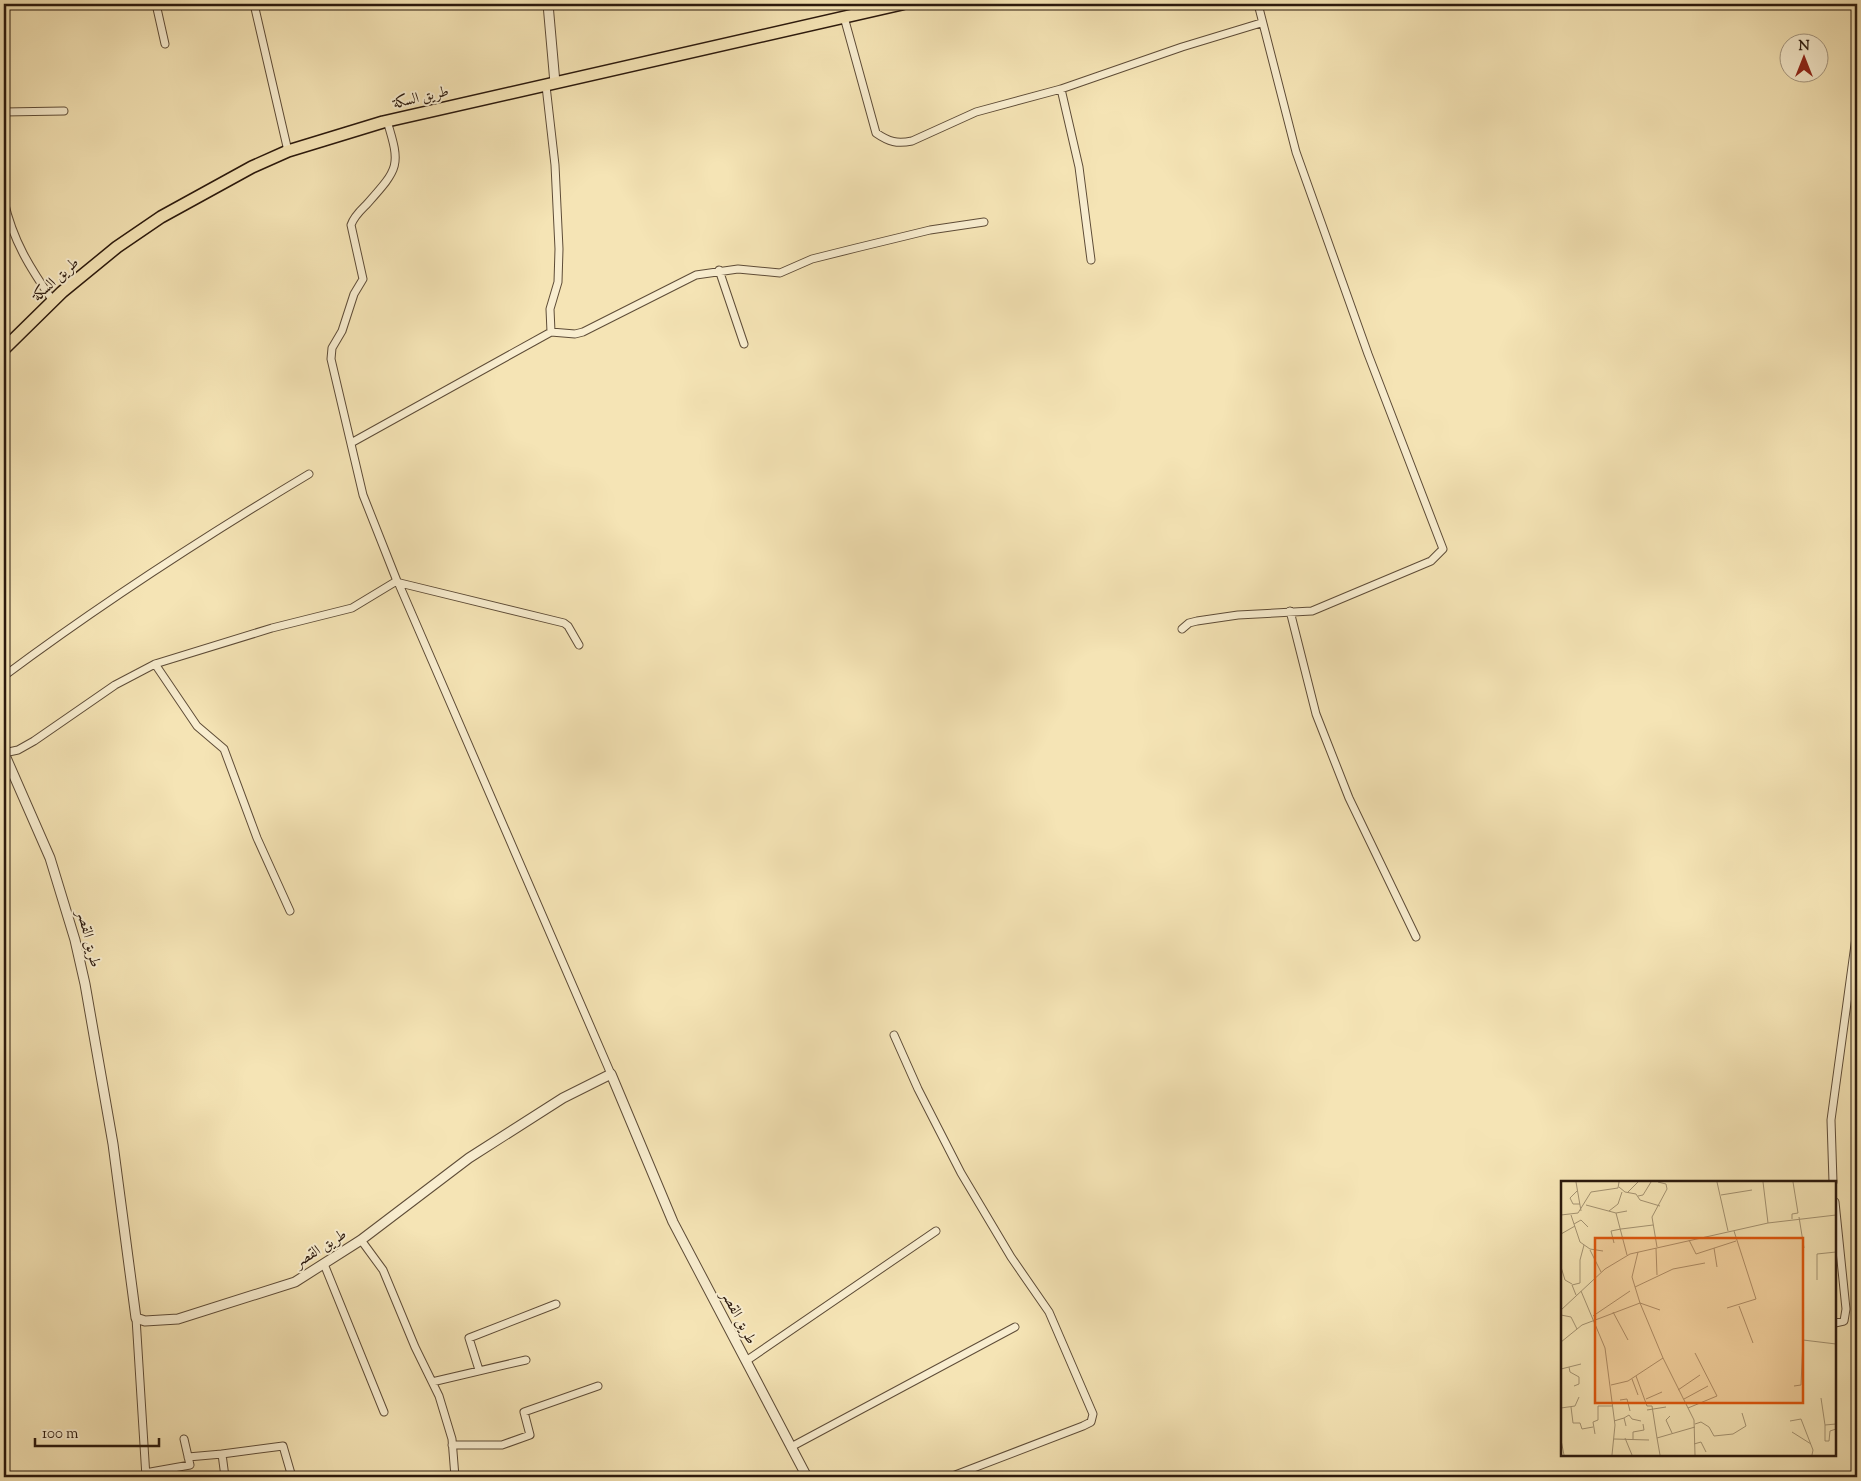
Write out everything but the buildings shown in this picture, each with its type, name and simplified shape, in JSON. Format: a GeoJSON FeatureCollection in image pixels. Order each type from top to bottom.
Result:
{"type":"FeatureCollection","features":[{"type":"Feature","properties":{"kind":"main road","name":"طريق السكة"},"geometry":{"type":"LineString","coordinates":[[4,349],[53,302],[117,247],[161,217],[252,167],[288,151],[387,121],[902,4]]}},
{"type":"Feature","properties":{"kind":"street"},"geometry":{"type":"LineString","coordinates":[[156,4],[165,44]]}},
{"type":"Feature","properties":{"kind":"street"},"geometry":{"type":"LineString","coordinates":[[254,4],[288,151]]}},
{"type":"Feature","properties":{"kind":"street"},"geometry":{"type":"LineString","coordinates":[[548,4],[550,85],[559,249],[558,282],[550,309],[551,332]]}},
{"type":"Feature","properties":{"kind":"street"},"geometry":{"type":"LineString","coordinates":[[1182,629],[1189,623],[1238,614],[1312,611],[1431,561],[1444,549],[1371,363],[1296,152],[1258,4]]}},
{"type":"Feature","properties":{"kind":"street"},"geometry":{"type":"LineString","coordinates":[[844,18],[876,133],[887,140],[901,143],[912,141],[976,112],[1061,89],[1182,47],[1262,23]]}},
{"type":"Feature","properties":{"kind":"street"},"geometry":{"type":"LineString","coordinates":[[1061,89],[1079,167],[1091,260]]}},
{"type":"Feature","properties":{"kind":"street"},"geometry":{"type":"LineString","coordinates":[[4,112],[64,111]]}},
{"type":"Feature","properties":{"kind":"street"},"geometry":{"type":"LineString","coordinates":[[387,121],[397,152],[396,164],[381,189],[350,225],[363,279],[354,294],[342,331],[330,353],[363,495],[398,582],[611,1074]]}},
{"type":"Feature","properties":{"kind":"street"},"geometry":{"type":"LineString","coordinates":[[4,200],[13,234],[25,261],[53,302]]}},
{"type":"Feature","properties":{"kind":"street"},"geometry":{"type":"LineString","coordinates":[[351,443],[551,332],[575,334],[583,332],[685,279],[719,270],[738,269],[780,273],[812,259],[930,230],[984,222]]}},
{"type":"Feature","properties":{"kind":"street"},"geometry":{"type":"LineString","coordinates":[[719,270],[744,344]]}},
{"type":"Feature","properties":{"kind":"street"},"geometry":{"type":"LineString","coordinates":[[4,676],[72,625],[135,582],[212,532],[308,474]]}},
{"type":"Feature","properties":{"kind":"street"},"geometry":{"type":"LineString","coordinates":[[4,753],[34,742],[115,685],[155,664],[272,628],[352,608],[398,582],[564,623],[579,646]]}},
{"type":"Feature","properties":{"kind":"street"},"geometry":{"type":"LineString","coordinates":[[1290,611],[1316,714],[1349,798],[1416,937]]}},
{"type":"Feature","properties":{"kind":"street"},"geometry":{"type":"LineString","coordinates":[[155,664],[196,726],[224,749],[257,838],[290,911]]}},
{"type":"Feature","properties":{"kind":"street","name":"طريق القصر"},"geometry":{"type":"LineString","coordinates":[[4,753],[50,858],[75,940],[113,1144],[136,1318],[145,1321],[178,1319],[295,1282],[361,1240],[469,1158],[564,1098],[611,1074],[673,1222],[807,1477]]}},
{"type":"Feature","properties":{"kind":"street"},"geometry":{"type":"LineString","coordinates":[[1833,1181],[1831,1120],[1857,930]]}},
{"type":"Feature","properties":{"kind":"street"},"geometry":{"type":"LineString","coordinates":[[894,1035],[918,1088],[961,1173],[1011,1257],[1049,1312],[1093,1414],[1091,1422],[1083,1426],[950,1477]]}},
{"type":"Feature","properties":{"kind":"street"},"geometry":{"type":"LineString","coordinates":[[1836,1212],[1846,1308],[1844,1321],[1836,1323]]}},
{"type":"Feature","properties":{"kind":"street"},"geometry":{"type":"LineString","coordinates":[[746,1361],[936,1231]]}},
{"type":"Feature","properties":{"kind":"street"},"geometry":{"type":"LineString","coordinates":[[361,1240],[383,1270],[402,1318],[445,1413],[452,1445],[455,1477]]}},
{"type":"Feature","properties":{"kind":"street"},"geometry":{"type":"LineString","coordinates":[[324,1264],[384,1412]]}},
{"type":"Feature","properties":{"kind":"street"},"geometry":{"type":"LineString","coordinates":[[479,1370],[470,1338],[556,1304]]}},
{"type":"Feature","properties":{"kind":"street"},"geometry":{"type":"LineString","coordinates":[[136,1318],[145,1475],[190,1465],[184,1439]]}},
{"type":"Feature","properties":{"kind":"street"},"geometry":{"type":"LineString","coordinates":[[791,1447],[1015,1327]]}},
{"type":"Feature","properties":{"kind":"street"},"geometry":{"type":"LineString","coordinates":[[432,1382],[526,1360]]}},
{"type":"Feature","properties":{"kind":"street"},"geometry":{"type":"LineString","coordinates":[[452,1445],[502,1445],[530,1436],[524,1412],[598,1386]]}},
{"type":"Feature","properties":{"kind":"street"},"geometry":{"type":"LineString","coordinates":[[188,1458],[283,1446],[292,1477]]}},
{"type":"Feature","properties":{"kind":"street"},"geometry":{"type":"LineString","coordinates":[[222,1454],[225,1477]]}}]}
